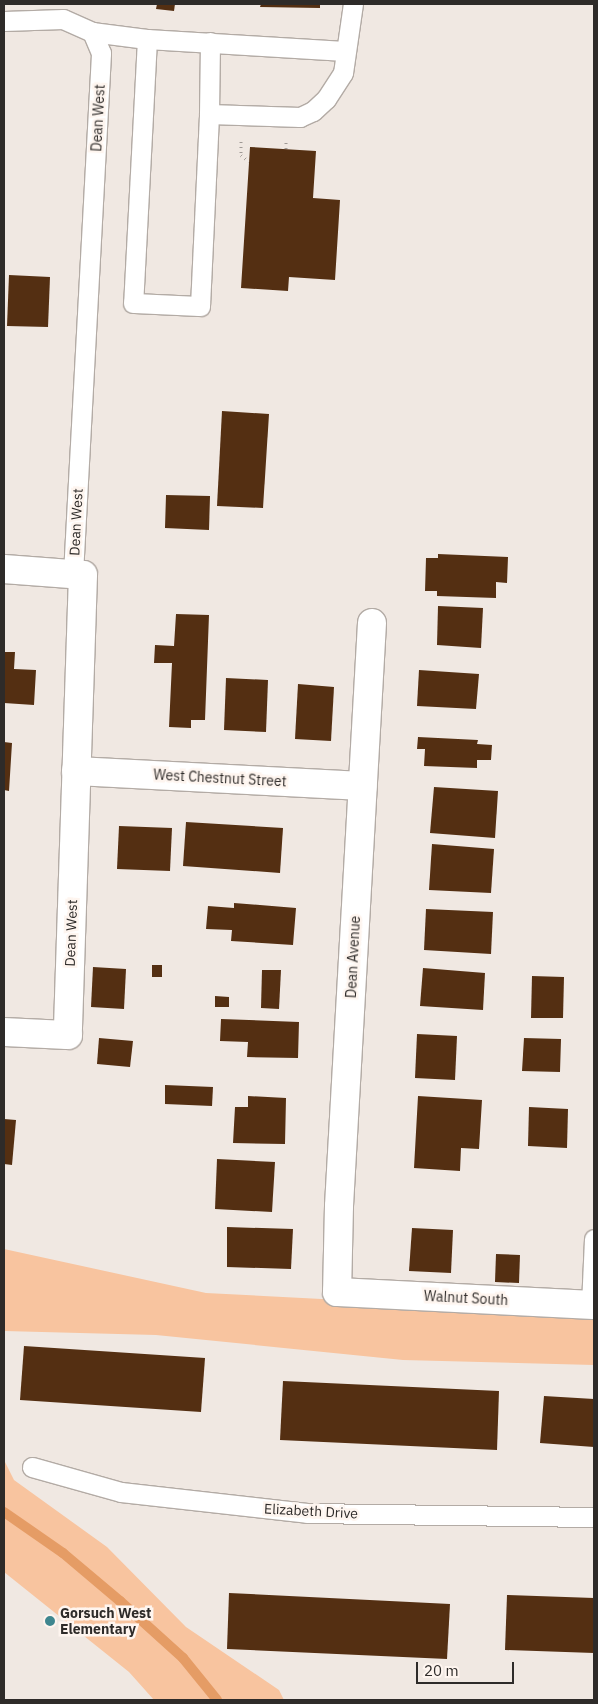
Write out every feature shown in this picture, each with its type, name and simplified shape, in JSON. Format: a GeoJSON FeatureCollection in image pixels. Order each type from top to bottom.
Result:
{"type":"FeatureCollection","features":[{"type":"Feature","properties":{"kind":"street"},"geometry":{"type":"LineString","coordinates":[[4,569],[73,574]]}},
{"type":"Feature","properties":{"kind":"street","name":"Dean West"},"geometry":{"type":"LineString","coordinates":[[4,1032],[68,1035],[83,575],[73,574]]}},
{"type":"Feature","properties":{"kind":"street","name":"Dean Avenue"},"geometry":{"type":"LineString","coordinates":[[337,1292],[339,1206],[372,623]]}},
{"type":"Feature","properties":{"kind":"street","name":"West Chestnut Street"},"geometry":{"type":"LineString","coordinates":[[76,771],[363,786]]}},
{"type":"Feature","properties":{"kind":"street","name":"Walnut South"},"geometry":{"type":"LineString","coordinates":[[337,1292],[593,1305]]}},
{"type":"Feature","properties":{"kind":"lane"},"geometry":{"type":"LineString","coordinates":[[209,114],[300,117],[313,111],[326,99],[343,73],[353,4]]}},
{"type":"Feature","properties":{"kind":"lane"},"geometry":{"type":"LineString","coordinates":[[4,21],[62,19],[92,32],[148,39],[345,51]]}},
{"type":"Feature","properties":{"kind":"lane","name":"Dean West"},"geometry":{"type":"LineString","coordinates":[[73,574],[101,53],[92,32]]}},
{"type":"Feature","properties":{"kind":"lane"},"geometry":{"type":"LineString","coordinates":[[148,39],[133,302],[200,306],[209,114],[210,42]]}},
{"type":"Feature","properties":{"kind":"lane"},"geometry":{"type":"LineString","coordinates":[[593,1305],[594,1239]]}},
{"type":"Feature","properties":{"kind":"lane","name":"Elizabeth Drive"},"geometry":{"type":"LineString","coordinates":[[32,1466],[121,1492],[307,1513],[594,1517]]}},
{"type":"Feature","properties":{"kind":"path"},"geometry":{"type":"LineString","coordinates":[[241,140],[241,155],[249,161]]}},
{"type":"Feature","properties":{"kind":"shaded area"},"geometry":{"type":"Polygon","coordinates":[[[4,1249],[206,1293],[594,1313],[594,1365],[403,1360],[156,1335],[4,1331],[4,1249]]]}},
{"type":"Feature","properties":{"kind":"shaded area"},"geometry":{"type":"Polygon","coordinates":[[[4,1460],[14,1480],[107,1547],[186,1627],[279,1690],[284,1700],[154,1700],[129,1672],[4,1572],[4,1460]]]}},
{"type":"Feature","properties":{"kind":"building"},"geometry":{"type":"Polygon","coordinates":[[[157,4],[175,4],[174,11],[156,9],[157,4]]]}},
{"type":"Feature","properties":{"kind":"building"},"geometry":{"type":"Polygon","coordinates":[[[261,4],[320,4],[320,8],[260,7],[261,4]]]}},
{"type":"Feature","properties":{"kind":"building"},"geometry":{"type":"Polygon","coordinates":[[[250,147],[316,151],[313,198],[340,200],[335,280],[289,277],[288,291],[241,288],[250,147]]]}},
{"type":"Feature","properties":{"kind":"building"},"geometry":{"type":"Polygon","coordinates":[[[9,275],[50,277],[48,327],[7,326],[9,275]]]}},
{"type":"Feature","properties":{"kind":"building"},"geometry":{"type":"Polygon","coordinates":[[[222,411],[269,414],[263,508],[217,506],[222,411]]]}},
{"type":"Feature","properties":{"kind":"building"},"geometry":{"type":"Polygon","coordinates":[[[166,495],[210,496],[209,530],[165,528],[166,495]]]}},
{"type":"Feature","properties":{"kind":"building"},"geometry":{"type":"Polygon","coordinates":[[[438,554],[508,557],[507,583],[496,582],[496,598],[437,596],[437,591],[425,591],[426,558],[438,558],[438,554]]]}},
{"type":"Feature","properties":{"kind":"building"},"geometry":{"type":"Polygon","coordinates":[[[438,606],[483,608],[481,648],[437,645],[438,606]]]}},
{"type":"Feature","properties":{"kind":"building"},"geometry":{"type":"Polygon","coordinates":[[[176,614],[209,615],[205,720],[191,720],[191,728],[169,727],[172,663],[154,663],[155,645],[174,646],[176,614]]]}},
{"type":"Feature","properties":{"kind":"building"},"geometry":{"type":"Polygon","coordinates":[[[4,652],[15,652],[14,669],[36,670],[34,705],[4,703],[4,652]]]}},
{"type":"Feature","properties":{"kind":"building"},"geometry":{"type":"Polygon","coordinates":[[[419,670],[479,674],[476,709],[417,706],[419,670]]]}},
{"type":"Feature","properties":{"kind":"building"},"geometry":{"type":"Polygon","coordinates":[[[226,678],[268,680],[266,732],[224,730],[226,678]]]}},
{"type":"Feature","properties":{"kind":"building"},"geometry":{"type":"Polygon","coordinates":[[[298,684],[334,687],[331,741],[295,739],[298,684]]]}},
{"type":"Feature","properties":{"kind":"building"},"geometry":{"type":"Polygon","coordinates":[[[418,737],[478,740],[477,744],[492,745],[491,760],[477,760],[477,768],[424,766],[425,749],[417,749],[418,737]]]}},
{"type":"Feature","properties":{"kind":"building"},"geometry":{"type":"Polygon","coordinates":[[[4,742],[12,743],[9,791],[4,790],[4,742]]]}},
{"type":"Feature","properties":{"kind":"building"},"geometry":{"type":"Polygon","coordinates":[[[434,787],[498,791],[495,838],[430,833],[434,787]]]}},
{"type":"Feature","properties":{"kind":"building"},"geometry":{"type":"Polygon","coordinates":[[[186,822],[283,828],[280,873],[183,866],[186,822]]]}},
{"type":"Feature","properties":{"kind":"building"},"geometry":{"type":"Polygon","coordinates":[[[119,826],[172,828],[170,871],[117,869],[119,826]]]}},
{"type":"Feature","properties":{"kind":"building"},"geometry":{"type":"Polygon","coordinates":[[[432,844],[494,849],[491,893],[429,890],[432,844]]]}},
{"type":"Feature","properties":{"kind":"building"},"geometry":{"type":"Polygon","coordinates":[[[234,903],[296,908],[293,945],[231,941],[232,930],[206,929],[208,906],[234,908],[234,903]]]}},
{"type":"Feature","properties":{"kind":"building"},"geometry":{"type":"Polygon","coordinates":[[[426,909],[493,912],[491,954],[424,950],[426,909]]]}},
{"type":"Feature","properties":{"kind":"building"},"geometry":{"type":"Polygon","coordinates":[[[152,965],[162,965],[162,977],[152,977],[152,965]]]}},
{"type":"Feature","properties":{"kind":"building"},"geometry":{"type":"Polygon","coordinates":[[[93,967],[126,969],[124,1009],[91,1007],[93,967]]]}},
{"type":"Feature","properties":{"kind":"building"},"geometry":{"type":"Polygon","coordinates":[[[423,968],[485,973],[483,1010],[420,1006],[423,968]]]}},
{"type":"Feature","properties":{"kind":"building"},"geometry":{"type":"Polygon","coordinates":[[[262,970],[281,970],[279,1009],[261,1008],[262,970]]]}},
{"type":"Feature","properties":{"kind":"building"},"geometry":{"type":"Polygon","coordinates":[[[532,976],[564,977],[563,1018],[531,1018],[532,976]]]}},
{"type":"Feature","properties":{"kind":"building"},"geometry":{"type":"Polygon","coordinates":[[[215,996],[229,997],[229,1007],[215,1007],[215,996]]]}},
{"type":"Feature","properties":{"kind":"building"},"geometry":{"type":"Polygon","coordinates":[[[221,1019],[299,1022],[298,1058],[247,1057],[248,1042],[220,1041],[221,1019]]]}},
{"type":"Feature","properties":{"kind":"building"},"geometry":{"type":"Polygon","coordinates":[[[417,1034],[457,1036],[455,1080],[415,1078],[417,1034]]]}},
{"type":"Feature","properties":{"kind":"building"},"geometry":{"type":"Polygon","coordinates":[[[99,1038],[133,1041],[130,1067],[97,1064],[99,1038]]]}},
{"type":"Feature","properties":{"kind":"building"},"geometry":{"type":"Polygon","coordinates":[[[524,1038],[561,1039],[560,1072],[522,1071],[524,1038]]]}},
{"type":"Feature","properties":{"kind":"building"},"geometry":{"type":"Polygon","coordinates":[[[165,1085],[213,1087],[212,1106],[165,1104],[165,1085]]]}},
{"type":"Feature","properties":{"kind":"building"},"geometry":{"type":"Polygon","coordinates":[[[248,1096],[286,1098],[285,1144],[233,1143],[235,1107],[248,1107],[248,1096]]]}},
{"type":"Feature","properties":{"kind":"building"},"geometry":{"type":"Polygon","coordinates":[[[418,1096],[482,1100],[479,1149],[461,1148],[460,1171],[414,1168],[418,1096]]]}},
{"type":"Feature","properties":{"kind":"building"},"geometry":{"type":"Polygon","coordinates":[[[529,1107],[568,1109],[567,1148],[528,1146],[529,1107]]]}},
{"type":"Feature","properties":{"kind":"building"},"geometry":{"type":"Polygon","coordinates":[[[4,1119],[16,1120],[12,1165],[4,1164],[4,1119]]]}},
{"type":"Feature","properties":{"kind":"building"},"geometry":{"type":"Polygon","coordinates":[[[217,1159],[275,1162],[272,1212],[215,1209],[217,1159]]]}},
{"type":"Feature","properties":{"kind":"building"},"geometry":{"type":"Polygon","coordinates":[[[227,1227],[293,1229],[291,1269],[227,1267],[227,1227]]]}},
{"type":"Feature","properties":{"kind":"building"},"geometry":{"type":"Polygon","coordinates":[[[412,1228],[453,1230],[451,1273],[409,1271],[412,1228]]]}},
{"type":"Feature","properties":{"kind":"building"},"geometry":{"type":"Polygon","coordinates":[[[496,1254],[520,1255],[519,1283],[495,1282],[496,1254]]]}},
{"type":"Feature","properties":{"kind":"building"},"geometry":{"type":"Polygon","coordinates":[[[24,1346],[205,1358],[201,1412],[20,1400],[24,1346]]]}},
{"type":"Feature","properties":{"kind":"building"},"geometry":{"type":"Polygon","coordinates":[[[283,1381],[499,1391],[497,1450],[280,1440],[283,1381]]]}},
{"type":"Feature","properties":{"kind":"building"},"geometry":{"type":"Polygon","coordinates":[[[544,1396],[594,1399],[594,1447],[540,1443],[544,1396]]]}},
{"type":"Feature","properties":{"kind":"building"},"geometry":{"type":"Polygon","coordinates":[[[229,1593],[450,1604],[447,1659],[227,1649],[229,1593]]]}},
{"type":"Feature","properties":{"kind":"building"},"geometry":{"type":"Polygon","coordinates":[[[507,1595],[594,1598],[594,1653],[505,1650],[507,1595]]]}},
{"type":"Feature","properties":{"kind":"waterway"},"geometry":{"type":"LineString","coordinates":[[4,1512],[63,1553],[120,1601],[183,1658],[217,1700]]}},
{"type":"Feature","properties":{"kind":"place","name":"Gorsuch West Elementary"},"geometry":{"type":"Point","coordinates":[50,1621]}}]}
